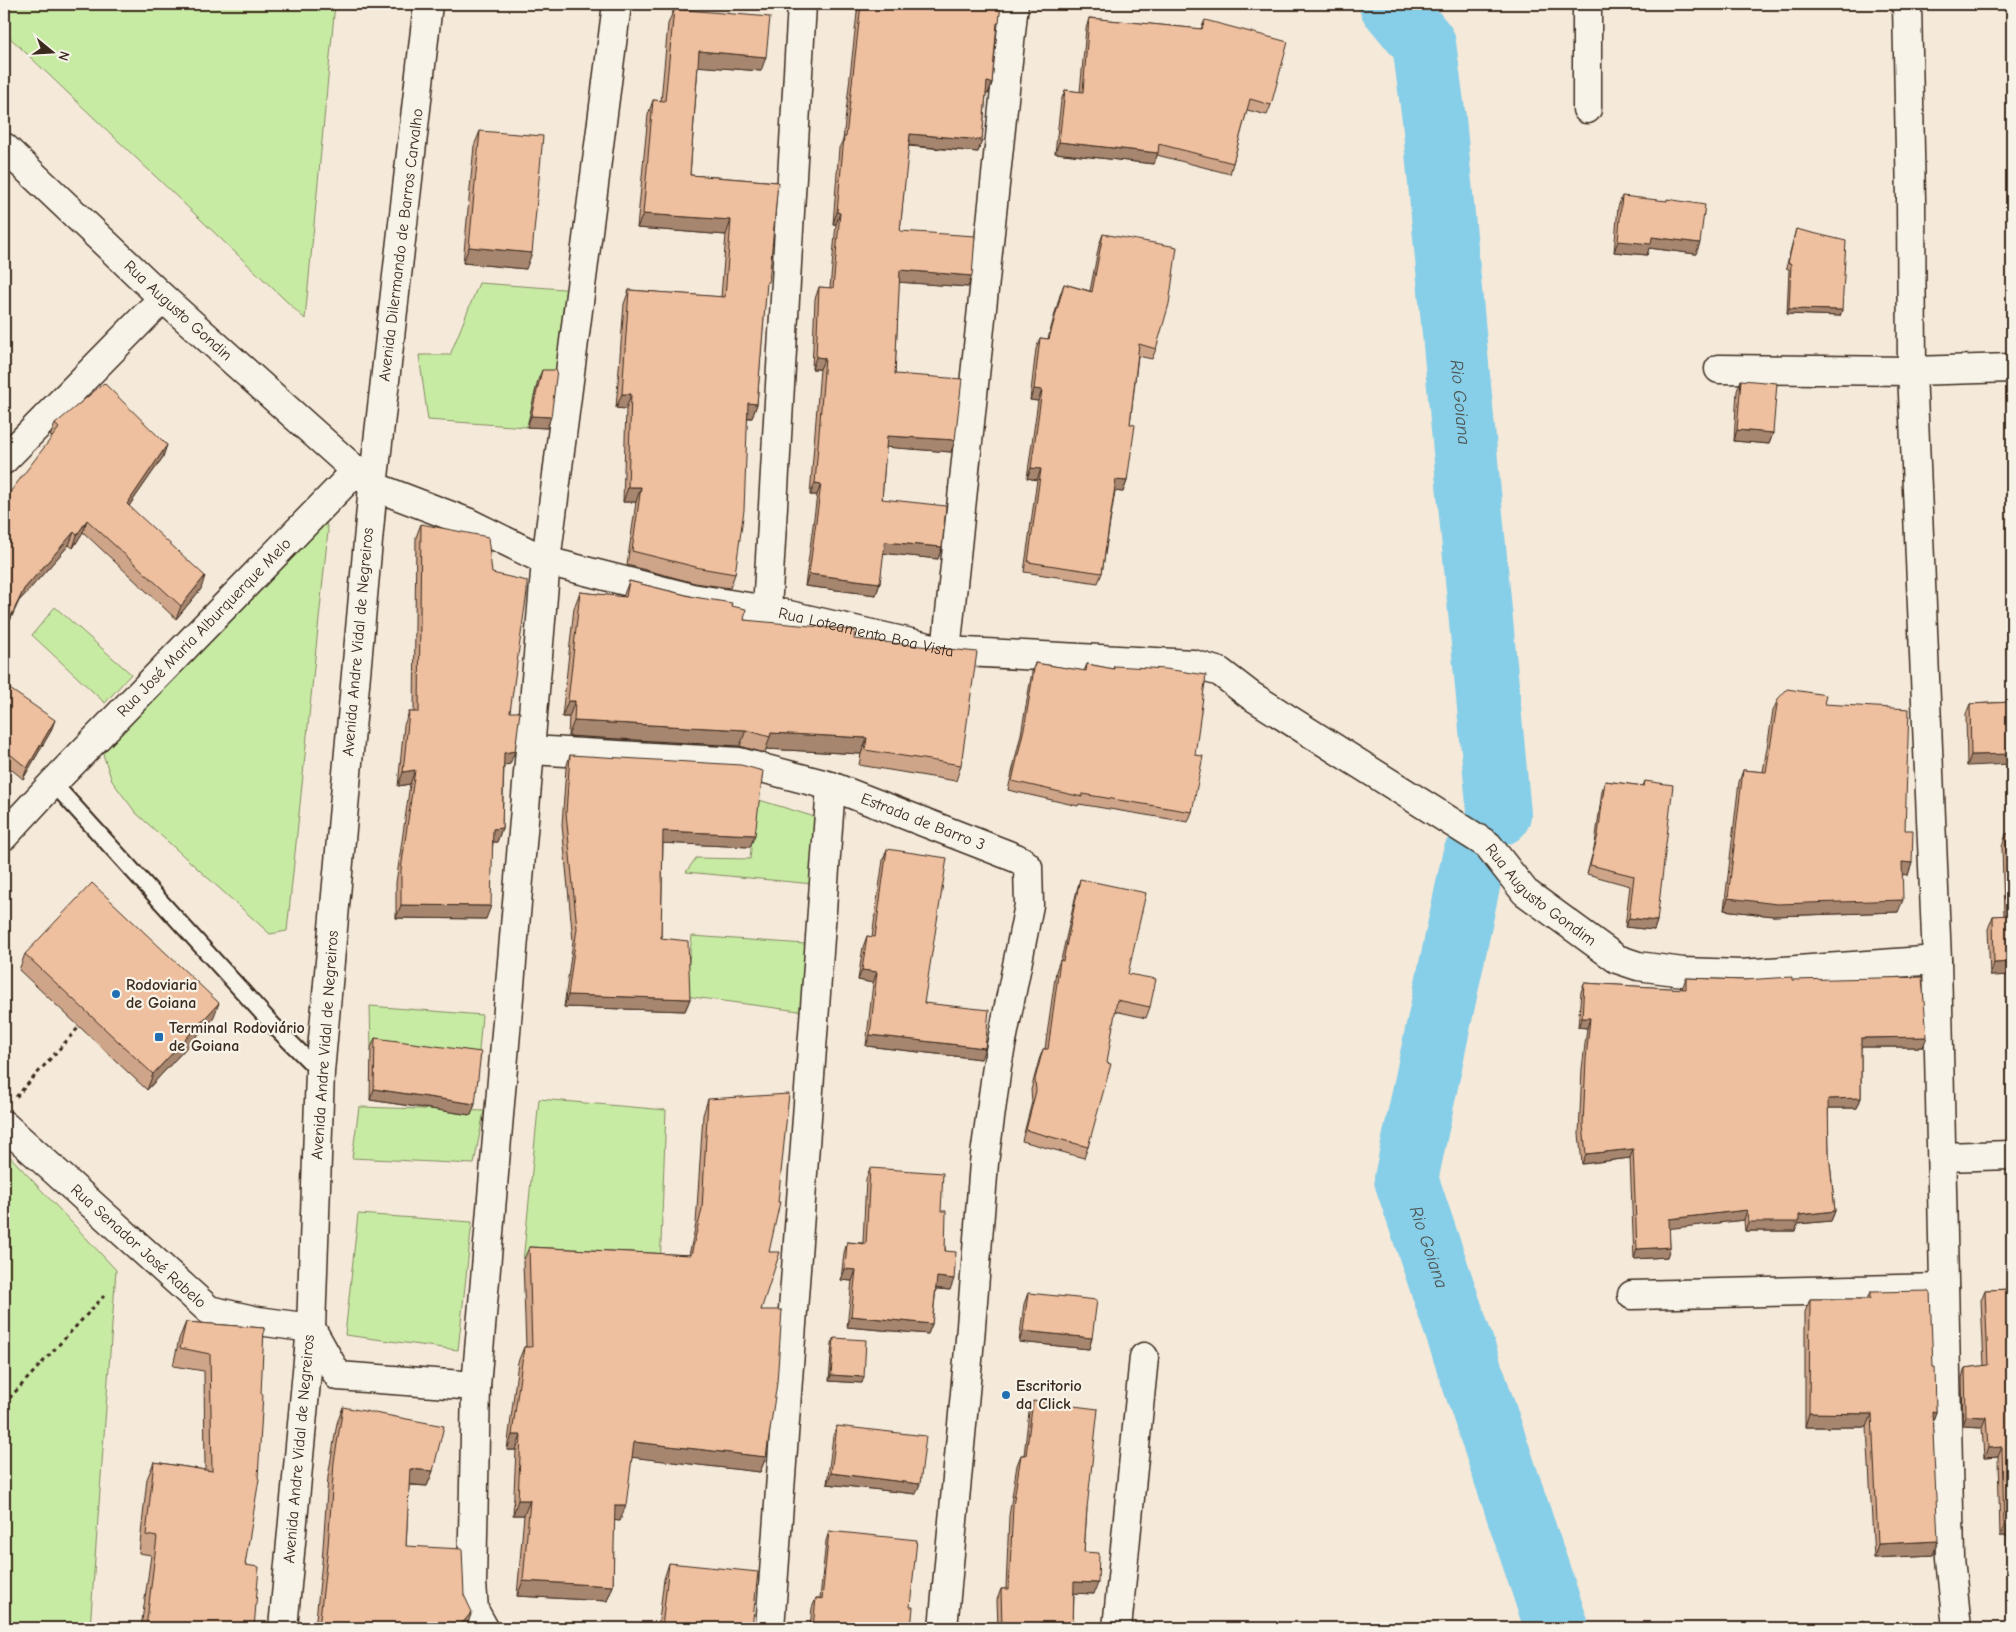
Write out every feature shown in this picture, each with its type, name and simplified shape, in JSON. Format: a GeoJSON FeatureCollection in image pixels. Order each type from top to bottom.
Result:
{"type":"FeatureCollection","features":[{"type":"Feature","properties":{"kind":"street","name":"Avenida Dilermando de Barros Carvalho"},"geometry":{"type":"LineString","coordinates":[[364,479],[428,4]]}},
{"type":"Feature","properties":{"kind":"street"},"geometry":{"type":"LineString","coordinates":[[484,1628],[474,1610],[472,1582],[476,1386],[532,750],[546,561],[617,4]]}},
{"type":"Feature","properties":{"kind":"street"},"geometry":{"type":"LineString","coordinates":[[767,610],[802,4]]}},
{"type":"Feature","properties":{"kind":"street"},"geometry":{"type":"LineString","coordinates":[[946,651],[1014,4]]}},
{"type":"Feature","properties":{"kind":"street"},"geometry":{"type":"LineString","coordinates":[[1587,4],[1587,109]]}},
{"type":"Feature","properties":{"kind":"street"},"geometry":{"type":"LineString","coordinates":[[1907,4],[1912,371],[1937,960],[1950,1558],[1957,1628]]}},
{"type":"Feature","properties":{"kind":"street","name":"Rua Augusto Gondin"},"geometry":{"type":"LineString","coordinates":[[4,147],[163,298],[364,479]]}},
{"type":"Feature","properties":{"kind":"street"},"geometry":{"type":"LineString","coordinates":[[4,460],[163,298]]}},
{"type":"Feature","properties":{"kind":"street"},"geometry":{"type":"LineString","coordinates":[[1720,369],[1912,371],[2012,368]]}},
{"type":"Feature","properties":{"kind":"street","name":"Rua Loteamento Boa Vista"},"geometry":{"type":"LineString","coordinates":[[364,479],[466,522],[546,561],[692,598],[767,610],[946,651],[1193,664]]}},
{"type":"Feature","properties":{"kind":"street","name":"Rua José Maria Alburquerque Melo"},"geometry":{"type":"LineString","coordinates":[[4,836],[53,783],[364,479]]}},
{"type":"Feature","properties":{"kind":"street","name":"Avenida Andre Vidal de Negreiros"},"geometry":{"type":"LineString","coordinates":[[283,1628],[310,1328],[320,1072],[364,479]]}},
{"type":"Feature","properties":{"kind":"street","name":"Rua Augusto Gondim"},"geometry":{"type":"LineString","coordinates":[[1193,664],[1220,672],[1250,695],[1488,845],[1525,892],[1617,959],[1638,966],[1683,972],[1741,974],[1937,960]]}},
{"type":"Feature","properties":{"kind":"street","name":"Estrada de Barro 3"},"geometry":{"type":"LineString","coordinates":[[532,750],[739,762],[831,786],[1022,860],[1028,867],[1030,905],[998,1066],[984,1163],[944,1628]]}},
{"type":"Feature","properties":{"kind":"street"},"geometry":{"type":"LineString","coordinates":[[770,1628],[831,786]]}},
{"type":"Feature","properties":{"kind":"street","name":"Rua Senador José Rabelo"},"geometry":{"type":"LineString","coordinates":[[7,1114],[210,1310],[258,1321],[310,1328]]}},
{"type":"Feature","properties":{"kind":"street"},"geometry":{"type":"LineString","coordinates":[[1942,1157],[2012,1155]]}},
{"type":"Feature","properties":{"kind":"street"},"geometry":{"type":"LineString","coordinates":[[1632,1295],[1944,1288]]}},
{"type":"Feature","properties":{"kind":"street"},"geometry":{"type":"LineString","coordinates":[[310,1328],[338,1376],[476,1386]]}},
{"type":"Feature","properties":{"kind":"street"},"geometry":{"type":"LineString","coordinates":[[1117,1628],[1144,1357]]}},
{"type":"Feature","properties":{"kind":"lane"},"geometry":{"type":"LineString","coordinates":[[53,783],[273,1025],[320,1072]]}},
{"type":"Feature","properties":{"kind":"path"},"geometry":{"type":"LineString","coordinates":[[7,1114],[79,1027]]}},
{"type":"Feature","properties":{"kind":"path"},"geometry":{"type":"LineString","coordinates":[[4,1404],[104,1296]]}},
{"type":"Feature","properties":{"kind":"green space"},"geometry":{"type":"Polygon","coordinates":[[[4,4],[335,4],[305,319],[4,32],[4,4]]]}},
{"type":"Feature","properties":{"kind":"green space"},"geometry":{"type":"Polygon","coordinates":[[[479,283],[577,290],[566,382],[538,380],[527,427],[428,420],[419,355],[450,355],[479,283]]]}},
{"type":"Feature","properties":{"kind":"green space"},"geometry":{"type":"Polygon","coordinates":[[[322,517],[328,531],[287,931],[270,934],[136,813],[112,781],[101,748],[322,517]]]}},
{"type":"Feature","properties":{"kind":"green space"},"geometry":{"type":"Polygon","coordinates":[[[55,607],[131,674],[105,703],[32,635],[55,607]]]}},
{"type":"Feature","properties":{"kind":"green space"},"geometry":{"type":"Polygon","coordinates":[[[756,799],[828,821],[824,885],[686,872],[696,858],[750,859],[756,799]]]}},
{"type":"Feature","properties":{"kind":"green space"},"geometry":{"type":"Polygon","coordinates":[[[692,936],[819,945],[814,1013],[685,996],[692,936]]]}},
{"type":"Feature","properties":{"kind":"green space"},"geometry":{"type":"Polygon","coordinates":[[[370,1006],[482,1015],[478,1063],[371,1048],[370,1006]]]}},
{"type":"Feature","properties":{"kind":"green space"},"geometry":{"type":"Polygon","coordinates":[[[539,1099],[666,1110],[660,1269],[523,1262],[539,1099]]]}},
{"type":"Feature","properties":{"kind":"green space"},"geometry":{"type":"Polygon","coordinates":[[[359,1107],[484,1111],[474,1164],[352,1158],[359,1107]]]}},
{"type":"Feature","properties":{"kind":"green space"},"geometry":{"type":"Polygon","coordinates":[[[4,1150],[116,1270],[90,1628],[4,1628],[4,1150]]]}},
{"type":"Feature","properties":{"kind":"green space"},"geometry":{"type":"Polygon","coordinates":[[[358,1214],[472,1222],[458,1350],[345,1335],[358,1214]]]}},
{"type":"Feature","properties":{"kind":"building"},"geometry":{"type":"Polygon","coordinates":[[[861,4],[1001,4],[999,23],[997,23],[992,83],[987,82],[982,140],[910,134],[900,231],[975,236],[972,276],[900,270],[895,374],[962,379],[955,440],[887,436],[882,499],[946,506],[942,547],[885,542],[880,583],[809,574],[821,484],[815,483],[825,358],[816,357],[819,287],[833,288],[840,213],[837,212],[844,137],[846,137],[861,4]]]}},
{"type":"Feature","properties":{"kind":"building"},"geometry":{"type":"Polygon","coordinates":[[[674,9],[770,17],[766,57],[699,51],[690,175],[778,182],[769,282],[767,282],[757,404],[748,403],[744,510],[735,574],[700,568],[632,551],[641,487],[628,487],[631,394],[622,394],[629,290],[725,297],[731,220],[643,214],[653,100],[665,101],[674,9]]]}},
{"type":"Feature","properties":{"kind":"building"},"geometry":{"type":"Polygon","coordinates":[[[1089,18],[1202,29],[1205,20],[1288,42],[1271,105],[1250,99],[1233,163],[1159,144],[1158,153],[1059,142],[1065,90],[1083,92],[1089,18]]]}},
{"type":"Feature","properties":{"kind":"building"},"geometry":{"type":"Polygon","coordinates":[[[480,131],[543,136],[532,253],[469,247],[480,131]]]}},
{"type":"Feature","properties":{"kind":"building"},"geometry":{"type":"Polygon","coordinates":[[[1622,196],[1667,201],[1667,199],[1705,205],[1700,243],[1652,237],[1651,244],[1618,241],[1622,196]]]}},
{"type":"Feature","properties":{"kind":"building"},"geometry":{"type":"Polygon","coordinates":[[[1796,229],[1846,241],[1842,310],[1789,309],[1791,264],[1788,263],[1796,229]]]}},
{"type":"Feature","properties":{"kind":"building"},"geometry":{"type":"Polygon","coordinates":[[[1103,234],[1177,247],[1169,304],[1156,349],[1139,344],[1130,424],[1135,425],[1127,481],[1116,480],[1102,573],[1028,562],[1041,469],[1031,468],[1042,390],[1034,389],[1040,338],[1049,339],[1064,284],[1092,292],[1103,234]]]}},
{"type":"Feature","properties":{"kind":"building"},"geometry":{"type":"Polygon","coordinates":[[[542,370],[557,370],[551,417],[531,416],[542,370]]]}},
{"type":"Feature","properties":{"kind":"building"},"geometry":{"type":"Polygon","coordinates":[[[1741,380],[1777,383],[1773,433],[1737,430],[1741,380]]]}},
{"type":"Feature","properties":{"kind":"building"},"geometry":{"type":"Polygon","coordinates":[[[104,383],[167,445],[127,504],[205,576],[181,606],[87,520],[77,535],[74,532],[24,589],[4,631],[4,500],[59,428],[55,424],[104,383]]]}},
{"type":"Feature","properties":{"kind":"building"},"geometry":{"type":"Polygon","coordinates":[[[421,524],[488,537],[492,573],[527,581],[510,712],[520,712],[515,751],[504,753],[502,828],[493,829],[491,906],[401,905],[401,870],[415,770],[403,772],[409,712],[419,712],[421,524]]]}},
{"type":"Feature","properties":{"kind":"building"},"geometry":{"type":"Polygon","coordinates":[[[629,581],[694,597],[732,603],[731,606],[746,609],[744,620],[855,630],[854,639],[977,652],[961,765],[865,750],[867,738],[771,733],[770,737],[746,730],[574,721],[575,701],[568,701],[580,592],[626,597],[629,581]]]}},
{"type":"Feature","properties":{"kind":"building"},"geometry":{"type":"Polygon","coordinates":[[[1035,663],[1086,671],[1087,664],[1114,669],[1114,666],[1166,669],[1206,675],[1195,755],[1203,756],[1192,812],[1082,794],[1082,797],[1012,781],[1025,724],[1035,663]]]}},
{"type":"Feature","properties":{"kind":"building"},"geometry":{"type":"Polygon","coordinates":[[[4,685],[55,720],[27,768],[10,754],[4,763],[4,685]]]}},
{"type":"Feature","properties":{"kind":"building"},"geometry":{"type":"Polygon","coordinates":[[[1787,689],[1826,695],[1824,704],[1909,709],[1905,830],[1913,830],[1912,863],[1902,862],[1903,900],[1777,904],[1728,898],[1743,770],[1766,772],[1778,699],[1787,689]]]}},
{"type":"Feature","properties":{"kind":"building"},"geometry":{"type":"Polygon","coordinates":[[[2012,702],[2012,754],[1971,755],[1970,704],[2012,702]]]}},
{"type":"Feature","properties":{"kind":"building"},"geometry":{"type":"Polygon","coordinates":[[[570,755],[741,765],[763,771],[755,835],[663,831],[661,938],[688,941],[690,999],[568,995],[577,928],[566,813],[570,755]]]}},
{"type":"Feature","properties":{"kind":"building"},"geometry":{"type":"Polygon","coordinates":[[[1605,781],[1644,786],[1645,781],[1673,785],[1657,921],[1629,918],[1634,876],[1590,865],[1598,835],[1605,781]]]}},
{"type":"Feature","properties":{"kind":"building"},"geometry":{"type":"Polygon","coordinates":[[[2006,834],[2012,834],[2012,962],[1994,963],[1993,916],[2009,915],[2006,834]]]}},
{"type":"Feature","properties":{"kind":"building"},"geometry":{"type":"Polygon","coordinates":[[[887,849],[947,858],[924,1003],[989,1010],[985,1048],[870,1035],[877,972],[862,970],[867,936],[875,937],[887,849]]]}},
{"type":"Feature","properties":{"kind":"building"},"geometry":{"type":"Polygon","coordinates":[[[1080,879],[1146,893],[1128,974],[1156,979],[1150,1007],[1117,1000],[1107,1063],[1111,1064],[1088,1147],[1026,1130],[1036,1091],[1035,1079],[1043,1049],[1048,1049],[1060,960],[1063,961],[1080,879]]]}},
{"type":"Feature","properties":{"kind":"building","name":"Rodoviaria de Goiana"},"geometry":{"type":"Polygon","coordinates":[[[92,883],[219,1003],[153,1074],[25,954],[92,883]]]}},
{"type":"Feature","properties":{"kind":"building"},"geometry":{"type":"Polygon","coordinates":[[[1792,977],[1792,980],[1922,977],[1927,1037],[1861,1038],[1861,1098],[1828,1099],[1829,1154],[1835,1211],[1799,1215],[1799,1222],[1748,1222],[1747,1210],[1669,1219],[1670,1247],[1637,1249],[1633,1149],[1586,1154],[1583,1125],[1590,1018],[1582,1018],[1584,983],[1686,989],[1686,978],[1744,980],[1792,977]]]}},
{"type":"Feature","properties":{"kind":"building"},"geometry":{"type":"Polygon","coordinates":[[[375,1038],[481,1052],[475,1104],[374,1089],[375,1038]]]}},
{"type":"Feature","properties":{"kind":"building"},"geometry":{"type":"Polygon","coordinates":[[[789,1094],[778,1202],[780,1202],[769,1252],[780,1252],[761,1310],[782,1310],[777,1383],[766,1457],[634,1442],[626,1505],[615,1505],[613,1586],[523,1581],[530,1500],[518,1500],[521,1435],[512,1435],[524,1347],[532,1347],[529,1247],[691,1255],[702,1209],[708,1099],[789,1094]]]}},
{"type":"Feature","properties":{"kind":"building"},"geometry":{"type":"Polygon","coordinates":[[[870,1168],[943,1173],[941,1211],[946,1211],[945,1251],[956,1252],[954,1279],[937,1277],[932,1324],[851,1316],[856,1270],[845,1269],[847,1242],[866,1244],[870,1168]]]}},
{"type":"Feature","properties":{"kind":"building"},"geometry":{"type":"Polygon","coordinates":[[[2012,1289],[2012,1593],[2011,1526],[2004,1526],[2002,1447],[1988,1448],[1986,1417],[1966,1416],[1965,1368],[1988,1365],[1985,1290],[2012,1289]]]}},
{"type":"Feature","properties":{"kind":"building"},"geometry":{"type":"Polygon","coordinates":[[[1930,1291],[1933,1367],[1935,1367],[1936,1412],[1932,1411],[1938,1541],[1878,1544],[1872,1414],[1809,1413],[1810,1299],[1870,1299],[1870,1292],[1930,1291]]]}},
{"type":"Feature","properties":{"kind":"building"},"geometry":{"type":"Polygon","coordinates":[[[1028,1293],[1097,1300],[1092,1338],[1023,1331],[1028,1293]]]}},
{"type":"Feature","properties":{"kind":"building"},"geometry":{"type":"Polygon","coordinates":[[[186,1322],[264,1328],[259,1479],[245,1565],[259,1567],[254,1628],[146,1628],[157,1537],[146,1535],[154,1462],[212,1471],[210,1354],[180,1348],[186,1322]]]}},
{"type":"Feature","properties":{"kind":"building"},"geometry":{"type":"Polygon","coordinates":[[[834,1338],[866,1340],[864,1377],[831,1375],[834,1338]]]}},
{"type":"Feature","properties":{"kind":"building"},"geometry":{"type":"Polygon","coordinates":[[[1033,1401],[1098,1409],[1084,1552],[1099,1553],[1098,1583],[1074,1582],[1073,1628],[1002,1628],[1001,1589],[1009,1589],[1013,1506],[1021,1455],[1026,1455],[1033,1401]]]}},
{"type":"Feature","properties":{"kind":"building"},"geometry":{"type":"Polygon","coordinates":[[[343,1407],[444,1426],[433,1471],[410,1469],[406,1546],[462,1549],[464,1595],[472,1612],[458,1628],[319,1628],[328,1546],[334,1462],[343,1407]]]}},
{"type":"Feature","properties":{"kind":"building"},"geometry":{"type":"Polygon","coordinates":[[[837,1426],[926,1436],[920,1484],[831,1473],[837,1426]]]}},
{"type":"Feature","properties":{"kind":"building"},"geometry":{"type":"Polygon","coordinates":[[[829,1531],[917,1540],[910,1607],[913,1607],[911,1628],[813,1628],[816,1598],[822,1599],[829,1531]]]}},
{"type":"Feature","properties":{"kind":"building"},"geometry":{"type":"Polygon","coordinates":[[[669,1563],[758,1572],[752,1628],[662,1628],[669,1563]]]}},
{"type":"Feature","properties":{"kind":"building"},"geometry":{"type":"Polygon","coordinates":[[[1863,1621],[1869,1628],[1855,1628],[1863,1621]]]}},
{"type":"Feature","properties":{"kind":"waterway","name":"Rio Goiana"},"geometry":{"type":"LineString","coordinates":[[1391,4],[1424,44],[1434,119],[1499,814]]}},
{"type":"Feature","properties":{"kind":"waterway","name":"Rio Goiana"},"geometry":{"type":"LineString","coordinates":[[1474,857],[1406,1179],[1557,1628]]}},
{"type":"Feature","properties":{"kind":"place","name":"Rodoviaria de Goiana"},"geometry":{"type":"Point","coordinates":[116,994]}},
{"type":"Feature","properties":{"kind":"place","name":"Terminal Rodoviário de Goiana"},"geometry":{"type":"Point","coordinates":[159,1037]}},
{"type":"Feature","properties":{"kind":"place","name":"Escritorio da Click"},"geometry":{"type":"Point","coordinates":[1006,1395]}}]}
